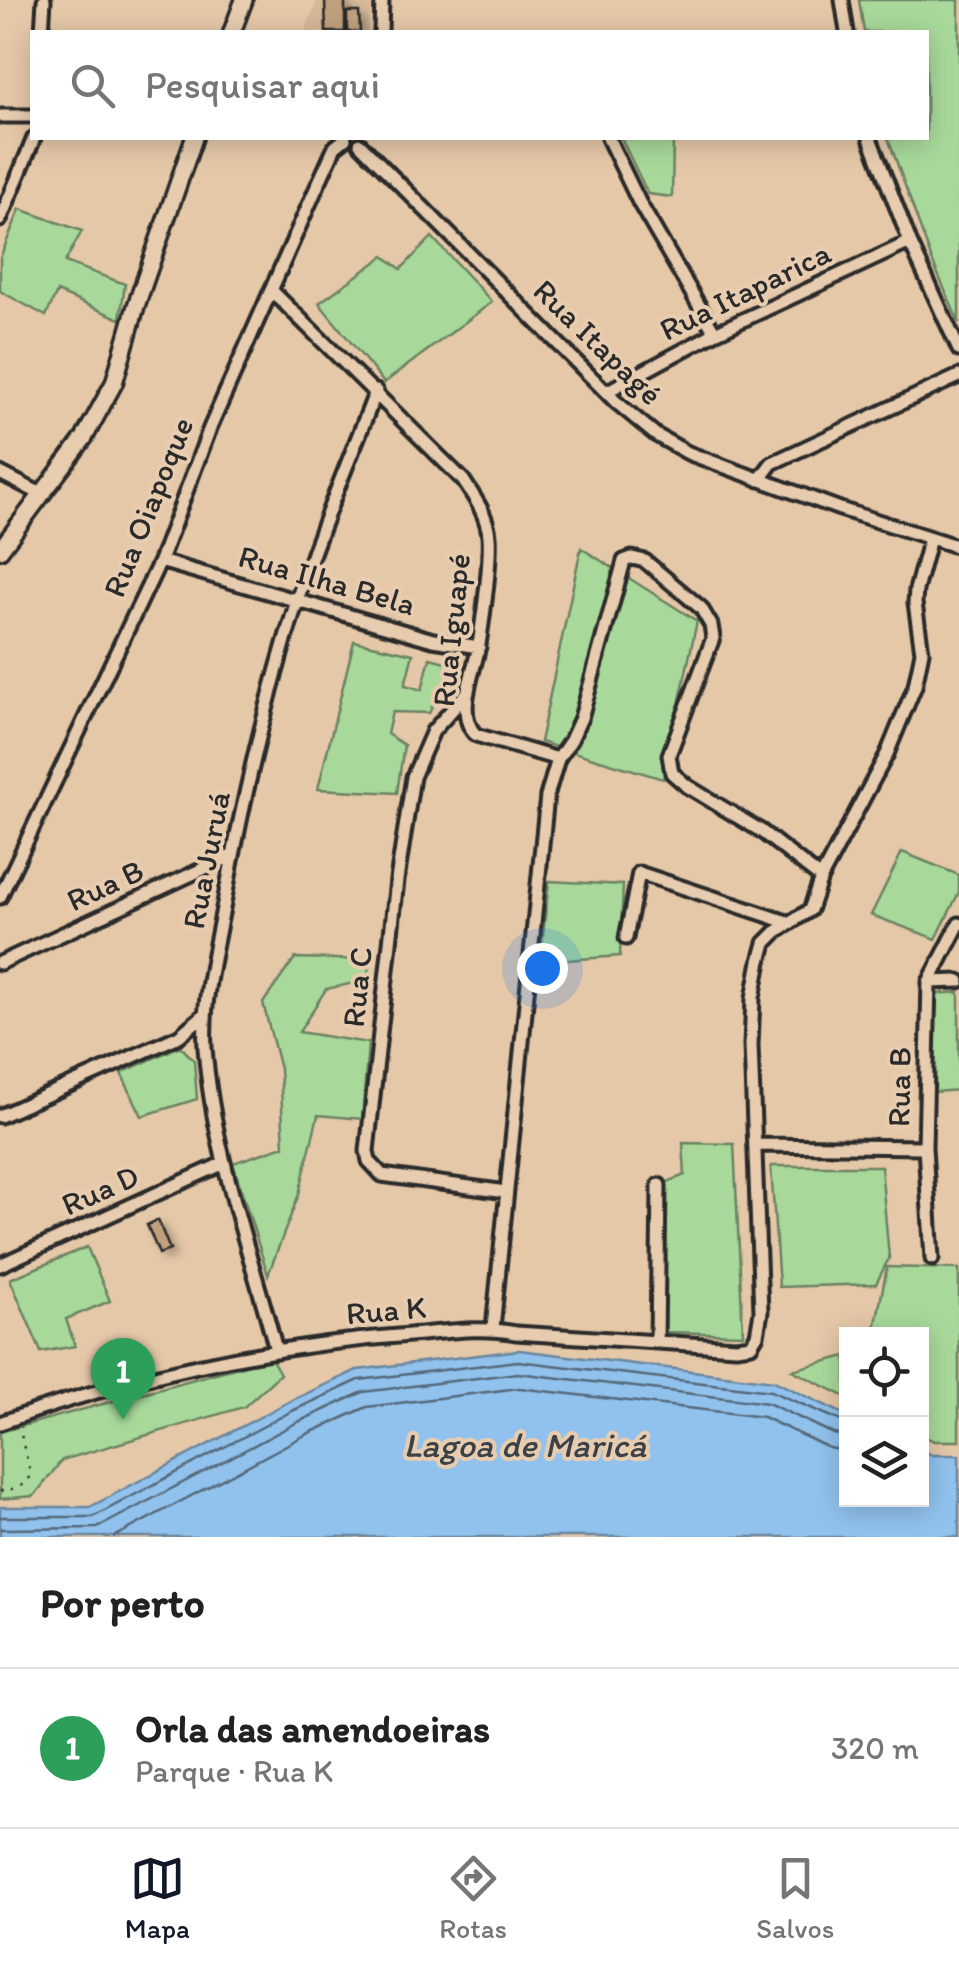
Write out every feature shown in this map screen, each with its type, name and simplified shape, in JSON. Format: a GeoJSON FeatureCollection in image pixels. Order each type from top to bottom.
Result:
{"type":"FeatureCollection","features":[{"type":"Feature","properties":{"kind":"main road"},"geometry":{"type":"LineString","coordinates":[[233,30],[244,0]]}},
{"type":"Feature","properties":{"kind":"main road"},"geometry":{"type":"LineString","coordinates":[[0,550],[84,438],[114,382],[193,140]]}},
{"type":"Feature","properties":{"kind":"street"},"geometry":{"type":"LineString","coordinates":[[42,30],[44,0]]}},
{"type":"Feature","properties":{"kind":"street"},"geometry":{"type":"LineString","coordinates":[[381,30],[382,0]]}},
{"type":"Feature","properties":{"kind":"street"},"geometry":{"type":"LineString","coordinates":[[842,0],[847,30]]}},
{"type":"Feature","properties":{"kind":"street"},"geometry":{"type":"LineString","coordinates":[[0,116],[30,116]]}},
{"type":"Feature","properties":{"kind":"street"},"geometry":{"type":"LineString","coordinates":[[0,220],[33,140]]}},
{"type":"Feature","properties":{"kind":"street","name":"Rua Oiapoque"},"geometry":{"type":"LineString","coordinates":[[0,897],[160,560],[210,428],[335,146],[342,140]]}},
{"type":"Feature","properties":{"kind":"street"},"geometry":{"type":"LineString","coordinates":[[609,140],[640,204],[715,333]]}},
{"type":"Feature","properties":{"kind":"street"},"geometry":{"type":"LineString","coordinates":[[871,140],[910,242],[959,350]]}},
{"type":"Feature","properties":{"kind":"street","name":"Rua Itapagé"},"geometry":{"type":"LineString","coordinates":[[364,141],[606,392],[656,435],[688,453],[758,480],[959,548]]}},
{"type":"Feature","properties":{"kind":"street","name":"Rua Itaparica"},"geometry":{"type":"LineString","coordinates":[[606,392],[715,333],[910,242]]}},
{"type":"Feature","properties":{"kind":"street","name":"Rua Iguapé"},"geometry":{"type":"LineString","coordinates":[[271,290],[462,480],[483,510],[489,536],[479,647],[468,692],[468,722],[476,735],[558,758]]}},
{"type":"Feature","properties":{"kind":"street"},"geometry":{"type":"LineString","coordinates":[[758,480],[772,463],[959,376]]}},
{"type":"Feature","properties":{"kind":"street","name":"Rua Juruá"},"geometry":{"type":"LineString","coordinates":[[276,1350],[253,1260],[222,1164],[204,1016],[262,719],[297,600],[376,391]]}},
{"type":"Feature","properties":{"kind":"street"},"geometry":{"type":"LineString","coordinates":[[0,473],[44,496]]}},
{"type":"Feature","properties":{"kind":"street"},"geometry":{"type":"LineString","coordinates":[[926,1148],[754,1146],[752,998],[765,943],[810,910],[821,878],[886,754],[916,686],[922,652],[916,590],[930,538]]}},
{"type":"Feature","properties":{"kind":"street"},"geometry":{"type":"LineString","coordinates":[[493,1328],[544,821],[558,758],[581,718],[624,561],[638,558],[701,608],[711,625],[713,638],[669,754],[672,774],[761,831],[821,878]]}},
{"type":"Feature","properties":{"kind":"street","name":"Rua Ilha Bela"},"geometry":{"type":"LineString","coordinates":[[160,560],[433,640],[479,647]]}},
{"type":"Feature","properties":{"kind":"street","name":"Rua C"},"geometry":{"type":"LineString","coordinates":[[468,692],[433,731],[413,776],[397,880],[367,1151],[369,1161],[382,1175],[506,1192]]}},
{"type":"Feature","properties":{"kind":"street","name":"Rua B"},"geometry":{"type":"LineString","coordinates":[[0,963],[233,855]]}},
{"type":"Feature","properties":{"kind":"street"},"geometry":{"type":"LineString","coordinates":[[626,938],[638,872],[790,923]]}},
{"type":"Feature","properties":{"kind":"street","name":"Rua B"},"geometry":{"type":"LineString","coordinates":[[932,1259],[926,1148],[929,982],[959,924]]}},
{"type":"Feature","properties":{"kind":"street"},"geometry":{"type":"LineString","coordinates":[[929,982],[959,982]]}},
{"type":"Feature","properties":{"kind":"street"},"geometry":{"type":"LineString","coordinates":[[0,1116],[179,1036],[204,1016]]}},
{"type":"Feature","properties":{"kind":"street"},"geometry":{"type":"LineString","coordinates":[[179,1036],[190,1038],[206,1050]]}},
{"type":"Feature","properties":{"kind":"street","name":"Rua K"},"geometry":{"type":"LineString","coordinates":[[0,1423],[148,1378],[276,1350],[366,1338],[493,1328],[516,1333],[751,1346],[758,1335],[760,1312],[754,1146]]}},
{"type":"Feature","properties":{"kind":"street","name":"Rua D"},"geometry":{"type":"LineString","coordinates":[[0,1265],[222,1164]]}},
{"type":"Feature","properties":{"kind":"street"},"geometry":{"type":"LineString","coordinates":[[657,1341],[659,1185]]}},
{"type":"Feature","properties":{"kind":"path"},"geometry":{"type":"LineString","coordinates":[[0,1491],[22,1488],[32,1474],[21,1446],[21,1416]]}},
{"type":"Feature","properties":{"kind":"shaded area"},"geometry":{"type":"Polygon","coordinates":[[[317,0],[372,0],[368,30],[306,30],[317,0]]]}},
{"type":"Feature","properties":{"kind":"green space"},"geometry":{"type":"Polygon","coordinates":[[[859,0],[959,0],[959,323],[889,140],[929,140],[929,30],[864,30],[859,0]]]}},
{"type":"Feature","properties":{"kind":"green space"},"geometry":{"type":"Polygon","coordinates":[[[622,140],[673,140],[672,197],[648,194],[622,140]]]}},
{"type":"Feature","properties":{"kind":"green space"},"geometry":{"type":"Polygon","coordinates":[[[20,209],[82,231],[65,262],[125,284],[120,319],[57,292],[46,316],[0,291],[0,258],[20,209]]]}},
{"type":"Feature","properties":{"kind":"green space"},"geometry":{"type":"Polygon","coordinates":[[[432,237],[492,302],[384,383],[319,303],[384,256],[401,269],[432,237]]]}},
{"type":"Feature","properties":{"kind":"green space"},"geometry":{"type":"Polygon","coordinates":[[[581,548],[697,621],[663,779],[540,742],[581,548]]]}},
{"type":"Feature","properties":{"kind":"green space"},"geometry":{"type":"Polygon","coordinates":[[[354,641],[413,654],[405,685],[422,690],[430,658],[454,664],[429,713],[392,712],[387,734],[404,745],[397,793],[318,789],[354,641]]]}},
{"type":"Feature","properties":{"kind":"green space"},"geometry":{"type":"Polygon","coordinates":[[[902,852],[959,875],[959,892],[936,939],[871,915],[902,852]]]}},
{"type":"Feature","properties":{"kind":"green space"},"geometry":{"type":"Polygon","coordinates":[[[549,881],[623,885],[620,956],[540,962],[549,881]]]}},
{"type":"Feature","properties":{"kind":"green space"},"geometry":{"type":"Polygon","coordinates":[[[295,958],[369,960],[368,980],[326,989],[299,1032],[368,1043],[362,1119],[318,1115],[299,1194],[268,1275],[233,1163],[284,1146],[280,1069],[263,1003],[295,958]]]}},
{"type":"Feature","properties":{"kind":"green space"},"geometry":{"type":"Polygon","coordinates":[[[959,992],[959,1090],[935,1092],[934,994],[959,992]]]}},
{"type":"Feature","properties":{"kind":"green space"},"geometry":{"type":"Polygon","coordinates":[[[180,1046],[194,1060],[197,1099],[142,1116],[121,1073],[180,1046]]]}},
{"type":"Feature","properties":{"kind":"green space"},"geometry":{"type":"Polygon","coordinates":[[[683,1143],[734,1144],[743,1334],[665,1332],[665,1183],[685,1175],[683,1143]]]}},
{"type":"Feature","properties":{"kind":"green space"},"geometry":{"type":"Polygon","coordinates":[[[771,1166],[881,1166],[889,1258],[876,1284],[779,1287],[771,1166]]]}},
{"type":"Feature","properties":{"kind":"green space"},"geometry":{"type":"Polygon","coordinates":[[[87,1247],[110,1301],[66,1319],[75,1346],[41,1352],[10,1279],[87,1247]]]}},
{"type":"Feature","properties":{"kind":"green space"},"geometry":{"type":"Polygon","coordinates":[[[887,1267],[959,1269],[959,1441],[929,1438],[929,1327],[875,1327],[887,1267]]]}},
{"type":"Feature","properties":{"kind":"green space"},"geometry":{"type":"Polygon","coordinates":[[[271,1358],[280,1374],[244,1407],[62,1460],[34,1496],[0,1499],[0,1432],[271,1358]]]}},
{"type":"Feature","properties":{"kind":"green space"},"geometry":{"type":"Polygon","coordinates":[[[839,1358],[839,1394],[792,1370],[839,1358]]]}},
{"type":"Feature","properties":{"kind":"water","name":"Lagoa de Maricá"},"geometry":{"type":"Polygon","coordinates":[[[519,1350],[774,1381],[839,1412],[839,1507],[929,1507],[929,1454],[959,1455],[959,1537],[0,1537],[0,1507],[90,1507],[288,1402],[357,1370],[519,1350]]]}},
{"type":"Feature","properties":{"kind":"building"},"geometry":{"type":"Polygon","coordinates":[[[325,0],[345,0],[345,30],[326,30],[325,0]]]}},
{"type":"Feature","properties":{"kind":"building"},"geometry":{"type":"Polygon","coordinates":[[[347,12],[359,12],[360,30],[347,30],[347,12]]]}},
{"type":"Feature","properties":{"kind":"building"},"geometry":{"type":"Polygon","coordinates":[[[158,1220],[170,1250],[159,1254],[147,1225],[158,1220]]]}},
{"type":"Feature","properties":{"kind":"place","name":"Orla das amendoeiras"},"geometry":{"type":"Point","coordinates":[123,1420]}}]}
